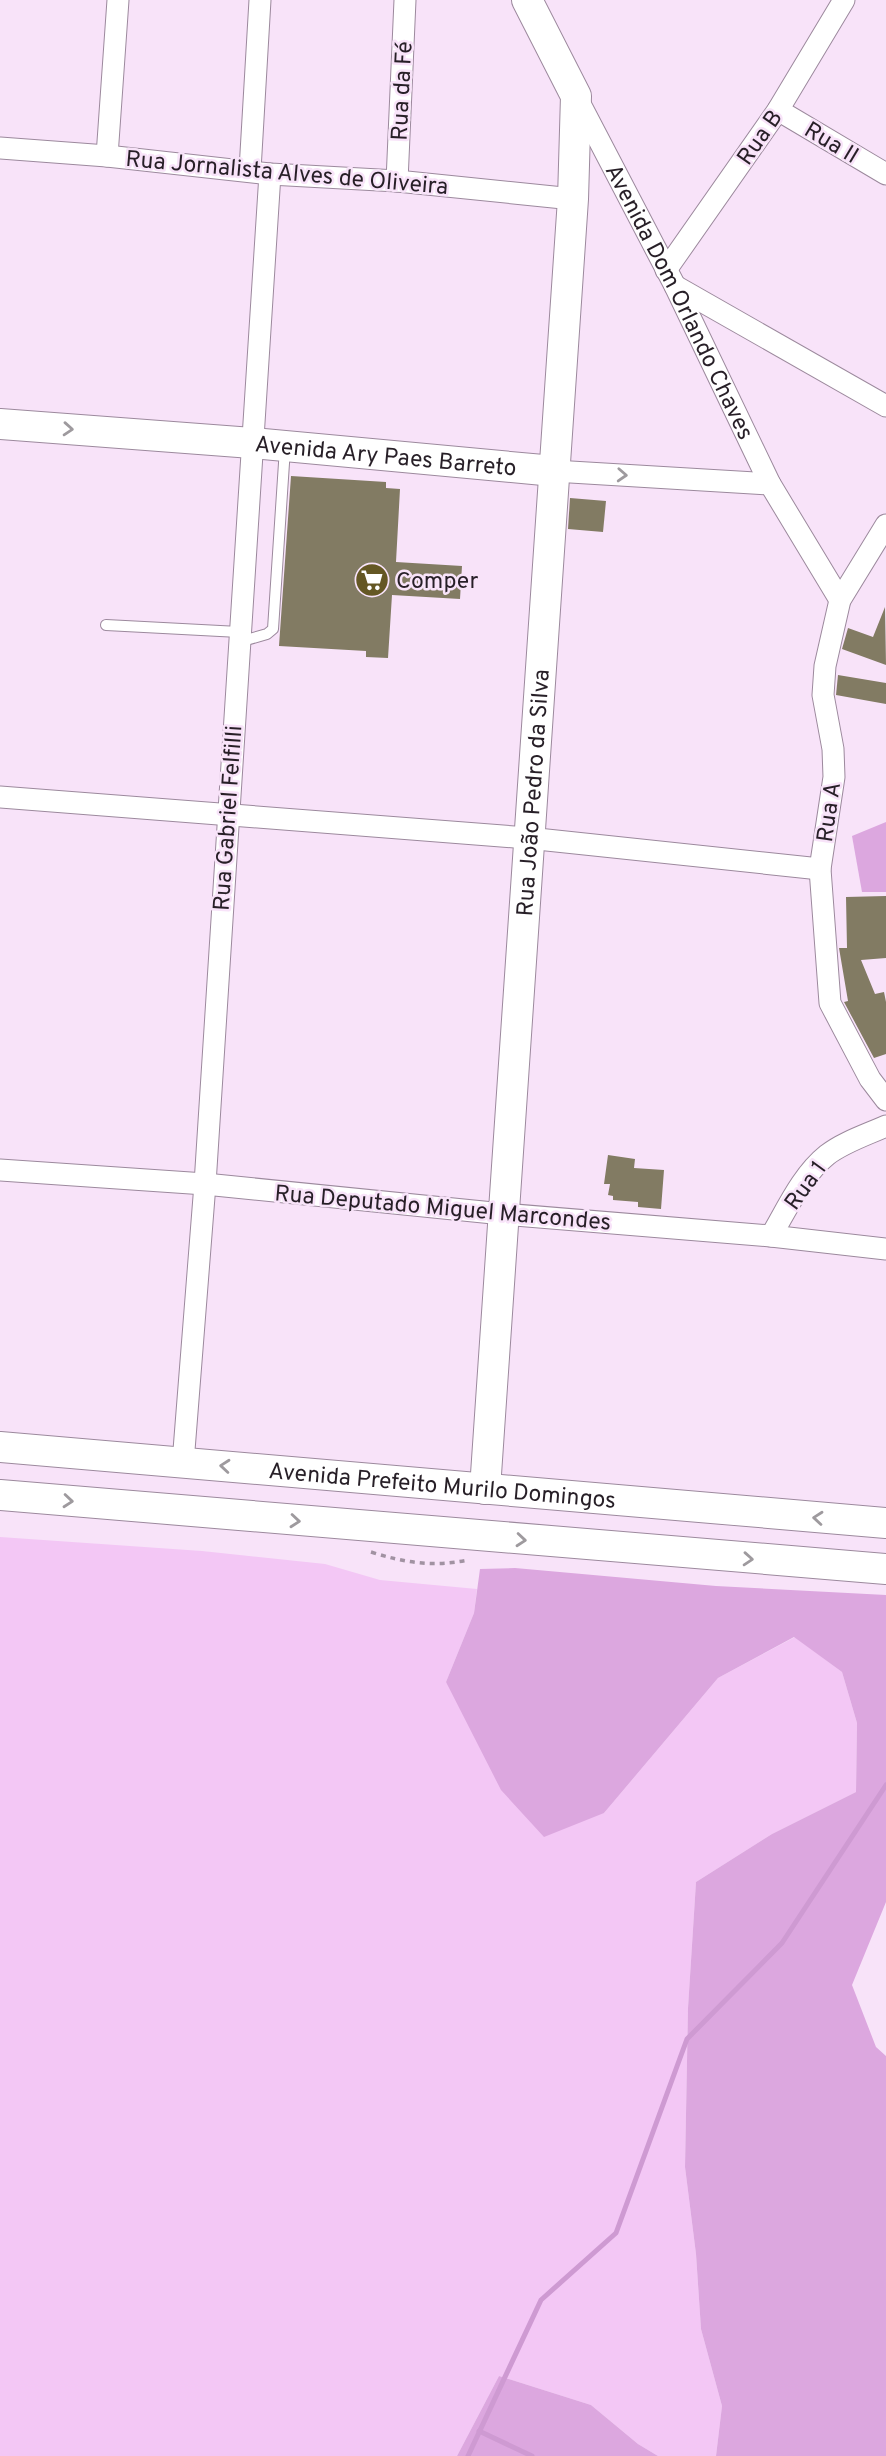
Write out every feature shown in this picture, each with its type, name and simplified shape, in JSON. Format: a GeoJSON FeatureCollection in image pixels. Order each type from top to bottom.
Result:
{"type":"FeatureCollection","features":[{"type":"Feature","properties":{"kind":"street"},"geometry":{"type":"LineString","coordinates":[[107,156],[118,0]]}},
{"type":"Feature","properties":{"kind":"street","name":"Rua Gabriel Felfilli"},"geometry":{"type":"LineString","coordinates":[[183,1463],[205,1184],[252,443],[260,172],[260,0]]}},
{"type":"Feature","properties":{"kind":"street","name":"Rua da Fé"},"geometry":{"type":"LineString","coordinates":[[397,181],[405,0]]}},
{"type":"Feature","properties":{"kind":"street","name":"Avenida Dom Orlando Chaves"},"geometry":{"type":"LineString","coordinates":[[527,0],[670,278],[770,484],[840,600]]}},
{"type":"Feature","properties":{"kind":"street","name":"Rua B"},"geometry":{"type":"LineString","coordinates":[[670,278],[778,110],[844,0]]}},
{"type":"Feature","properties":{"kind":"street","name":"Rua João Pedro da Silva"},"geometry":{"type":"LineString","coordinates":[[485,1489],[573,199],[576,96]]}},
{"type":"Feature","properties":{"kind":"street","name":"Rua II"},"geometry":{"type":"LineString","coordinates":[[778,110],[886,174]]}},
{"type":"Feature","properties":{"kind":"street","name":"Rua Jornalista Alves de Oliveira"},"geometry":{"type":"LineString","coordinates":[[0,149],[397,181],[573,199]]}},
{"type":"Feature","properties":{"kind":"street"},"geometry":{"type":"LineString","coordinates":[[670,278],[886,406]]}},
{"type":"Feature","properties":{"kind":"street","name":"Avenida Ary Paes Barreto"},"geometry":{"type":"LineString","coordinates":[[0,424],[252,443],[554,471],[770,484]]}},
{"type":"Feature","properties":{"kind":"street","name":"Rua A"},"geometry":{"type":"LineString","coordinates":[[886,525],[840,600],[825,666],[823,695],[833,749],[834,777],[820,869],[830,1003],[870,1079],[886,1100]]}},
{"type":"Feature","properties":{"kind":"street"},"geometry":{"type":"LineString","coordinates":[[0,797],[528,838],[820,869]]}},
{"type":"Feature","properties":{"kind":"street","name":"Rua 1"},"geometry":{"type":"LineString","coordinates":[[771,1236],[799,1187],[825,1156],[846,1143],[886,1126]]}},
{"type":"Feature","properties":{"kind":"street","name":"Rua Deputado Miguel Marcondes"},"geometry":{"type":"LineString","coordinates":[[0,1170],[205,1184],[886,1249]]}},
{"type":"Feature","properties":{"kind":"street","name":"Avenida Prefeito Murilo Domingos"},"geometry":{"type":"LineString","coordinates":[[0,1447],[886,1524]]}},
{"type":"Feature","properties":{"kind":"street"},"geometry":{"type":"LineString","coordinates":[[0,1495],[569,1545],[886,1569]]}},
{"type":"Feature","properties":{"kind":"lane"},"geometry":{"type":"LineString","coordinates":[[106,625],[239,637],[267,634],[273,629],[286,446]]}},
{"type":"Feature","properties":{"kind":"shaded area"},"geometry":{"type":"Polygon","coordinates":[[[886,822],[886,892],[862,892],[852,836],[886,822]]]}},
{"type":"Feature","properties":{"kind":"shaded area"},"geometry":{"type":"Polygon","coordinates":[[[0,1537],[202,1551],[325,1564],[380,1580],[477,1589],[474,1613],[446,1682],[604,1813],[718,1678],[795,1637],[842,1672],[857,1723],[856,1792],[772,1834],[696,1882],[688,2008],[685,2167],[696,2254],[701,2329],[722,2406],[716,2456],[658,2456],[638,2444],[591,2405],[499,2376],[457,2456],[0,2456],[0,1537]]]}},
{"type":"Feature","properties":{"kind":"shaded area"},"geometry":{"type":"Polygon","coordinates":[[[515,1568],[716,1586],[886,1595],[886,1902],[852,1985],[876,2047],[886,2056],[886,2456],[716,2456],[722,2406],[701,2329],[696,2254],[685,2167],[688,2008],[696,1882],[772,1834],[856,1792],[857,1723],[842,1672],[794,1637],[718,1678],[604,1813],[544,1837],[501,1790],[446,1682],[474,1613],[480,1569],[515,1568]]]}},
{"type":"Feature","properties":{"kind":"shaded area"},"geometry":{"type":"Polygon","coordinates":[[[499,2376],[591,2405],[638,2444],[658,2456],[457,2456],[499,2376]]]}},
{"type":"Feature","properties":{"kind":"building","name":"Comper"},"geometry":{"type":"Polygon","coordinates":[[[291,476],[386,482],[386,488],[400,489],[396,562],[462,566],[460,599],[392,595],[388,658],[366,657],[366,651],[279,646],[291,476]]]}},
{"type":"Feature","properties":{"kind":"building"},"geometry":{"type":"Polygon","coordinates":[[[570,498],[606,501],[603,532],[568,529],[570,498]]]}},
{"type":"Feature","properties":{"kind":"building"},"geometry":{"type":"Polygon","coordinates":[[[885,607],[886,665],[842,649],[848,628],[873,637],[885,607]]]}},
{"type":"Feature","properties":{"kind":"building"},"geometry":{"type":"Polygon","coordinates":[[[838,675],[886,683],[886,704],[836,695],[838,675]]]}},
{"type":"Feature","properties":{"kind":"building"},"geometry":{"type":"Polygon","coordinates":[[[886,896],[886,958],[861,960],[875,994],[884,992],[886,1002],[886,1054],[874,1058],[844,1002],[848,1001],[839,948],[847,948],[846,897],[886,896]]]}},
{"type":"Feature","properties":{"kind":"building"},"geometry":{"type":"Polygon","coordinates":[[[608,1155],[635,1159],[634,1168],[664,1170],[661,1209],[638,1207],[638,1202],[613,1200],[613,1196],[608,1195],[610,1184],[604,1184],[608,1155]]]}},
{"type":"Feature","properties":{"kind":"waterway"},"geometry":{"type":"LineString","coordinates":[[468,2456],[541,2300],[616,2233],[687,2039],[782,1943],[886,1785]]}},
{"type":"Feature","properties":{"kind":"waterway"},"geometry":{"type":"LineString","coordinates":[[479,2431],[532,2456]]}},
{"type":"Feature","properties":{"kind":"place","name":"Comper"},"geometry":{"type":"Point","coordinates":[372,580]}}]}
